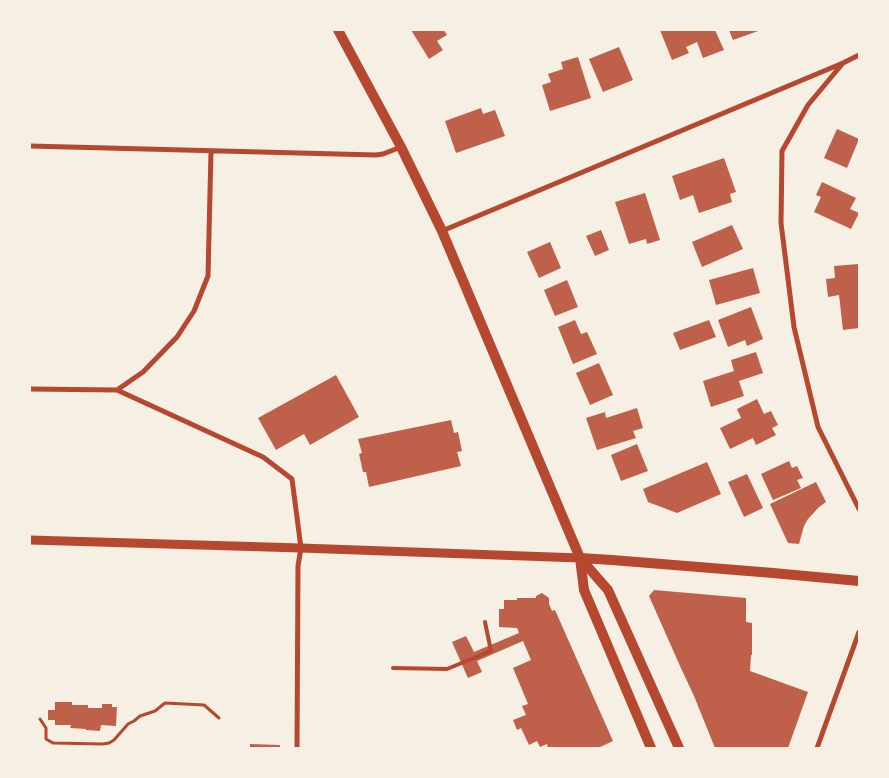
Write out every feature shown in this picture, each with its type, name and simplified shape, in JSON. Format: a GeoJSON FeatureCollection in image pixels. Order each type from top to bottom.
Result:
{"type":"FeatureCollection","features":[{"type":"Feature","properties":{"kind":"main road"},"geometry":{"type":"LineString","coordinates":[[338,30],[401,147],[442,231],[580,558],[584,590],[651,748]]}},
{"type":"Feature","properties":{"kind":"main road"},"geometry":{"type":"LineString","coordinates":[[580,558],[859,581]]}},
{"type":"Feature","properties":{"kind":"main road"},"geometry":{"type":"LineString","coordinates":[[580,558],[608,590],[678,748]]}},
{"type":"Feature","properties":{"kind":"street"},"geometry":{"type":"LineString","coordinates":[[442,231],[859,55]]}},
{"type":"Feature","properties":{"kind":"street"},"geometry":{"type":"LineString","coordinates":[[843,63],[808,105],[782,151],[781,223],[794,327],[818,427],[859,509]]}},
{"type":"Feature","properties":{"kind":"street"},"geometry":{"type":"LineString","coordinates":[[30,146],[376,155],[401,147]]}},
{"type":"Feature","properties":{"kind":"street"},"geometry":{"type":"LineString","coordinates":[[118,390],[143,372],[177,336],[194,311],[208,276],[211,151]]}},
{"type":"Feature","properties":{"kind":"street"},"geometry":{"type":"LineString","coordinates":[[30,389],[118,390],[263,457],[292,479],[301,548],[298,566],[297,748]]}},
{"type":"Feature","properties":{"kind":"street"},"geometry":{"type":"LineString","coordinates":[[30,540],[580,558]]}},
{"type":"Feature","properties":{"kind":"street"},"geometry":{"type":"LineString","coordinates":[[817,748],[859,632]]}},
{"type":"Feature","properties":{"kind":"lane"},"geometry":{"type":"LineString","coordinates":[[394,668],[447,669],[491,651],[486,622]]}},
{"type":"Feature","properties":{"kind":"path"},"geometry":{"type":"LineString","coordinates":[[40,719],[46,728],[46,739],[53,743],[109,744],[128,724],[140,716],[155,711],[165,703],[204,705],[220,718]]}},
{"type":"Feature","properties":{"kind":"building"},"geometry":{"type":"Polygon","coordinates":[[[411,30],[444,30],[447,35],[437,41],[443,50],[429,59],[411,30]]]}},
{"type":"Feature","properties":{"kind":"building"},"geometry":{"type":"Polygon","coordinates":[[[660,30],[715,30],[724,50],[703,58],[697,42],[686,47],[689,53],[672,60],[660,30]]]}},
{"type":"Feature","properties":{"kind":"building"},"geometry":{"type":"Polygon","coordinates":[[[729,30],[761,30],[733,40],[729,30]]]}},
{"type":"Feature","properties":{"kind":"building"},"geometry":{"type":"Polygon","coordinates":[[[619,47],[633,80],[603,92],[589,59],[619,47]]]}},
{"type":"Feature","properties":{"kind":"building"},"geometry":{"type":"Polygon","coordinates":[[[578,57],[591,98],[550,111],[542,85],[551,82],[548,74],[563,69],[561,62],[578,57]]]}},
{"type":"Feature","properties":{"kind":"building"},"geometry":{"type":"Polygon","coordinates":[[[481,108],[483,114],[495,110],[505,136],[456,153],[445,121],[481,108]]]}},
{"type":"Feature","properties":{"kind":"building"},"geometry":{"type":"Polygon","coordinates":[[[837,129],[859,139],[847,168],[824,158],[837,129]]]}},
{"type":"Feature","properties":{"kind":"building"},"geometry":{"type":"Polygon","coordinates":[[[724,158],[736,192],[730,194],[732,202],[699,213],[693,195],[680,200],[672,176],[724,158]]]}},
{"type":"Feature","properties":{"kind":"building"},"geometry":{"type":"Polygon","coordinates":[[[822,182],[856,198],[850,209],[859,213],[851,229],[814,212],[821,197],[816,195],[822,182]]]}},
{"type":"Feature","properties":{"kind":"building"},"geometry":{"type":"Polygon","coordinates":[[[645,193],[660,240],[647,244],[646,239],[629,244],[615,202],[645,193]]]}},
{"type":"Feature","properties":{"kind":"building"},"geometry":{"type":"Polygon","coordinates":[[[732,225],[743,249],[702,267],[692,242],[732,225]]]}},
{"type":"Feature","properties":{"kind":"building"},"geometry":{"type":"Polygon","coordinates":[[[601,230],[609,250],[595,256],[586,236],[601,230]]]}},
{"type":"Feature","properties":{"kind":"building"},"geometry":{"type":"Polygon","coordinates":[[[550,242],[561,268],[539,278],[527,252],[550,242]]]}},
{"type":"Feature","properties":{"kind":"building"},"geometry":{"type":"Polygon","coordinates":[[[859,264],[859,328],[843,330],[839,295],[828,297],[826,279],[835,278],[834,266],[859,264]]]}},
{"type":"Feature","properties":{"kind":"building"},"geometry":{"type":"Polygon","coordinates":[[[753,268],[760,293],[716,305],[709,280],[753,268]]]}},
{"type":"Feature","properties":{"kind":"building"},"geometry":{"type":"Polygon","coordinates":[[[567,280],[578,307],[555,316],[544,290],[567,280]]]}},
{"type":"Feature","properties":{"kind":"building"},"geometry":{"type":"Polygon","coordinates":[[[751,307],[763,339],[747,346],[745,340],[728,347],[718,320],[751,307]]]}},
{"type":"Feature","properties":{"kind":"building"},"geometry":{"type":"Polygon","coordinates":[[[575,320],[581,334],[587,332],[597,354],[573,364],[558,327],[575,320]]]}},
{"type":"Feature","properties":{"kind":"building"},"geometry":{"type":"Polygon","coordinates":[[[709,320],[716,337],[680,350],[673,333],[709,320]]]}},
{"type":"Feature","properties":{"kind":"building"},"geometry":{"type":"Polygon","coordinates":[[[756,352],[763,373],[739,381],[744,396],[711,407],[703,381],[734,371],[731,360],[756,352]]]}},
{"type":"Feature","properties":{"kind":"building"},"geometry":{"type":"Polygon","coordinates":[[[599,363],[613,395],[590,405],[576,373],[599,363]]]}},
{"type":"Feature","properties":{"kind":"building"},"geometry":{"type":"Polygon","coordinates":[[[336,375],[359,417],[310,445],[304,434],[276,450],[258,418],[336,375]]]}},
{"type":"Feature","properties":{"kind":"building"},"geometry":{"type":"Polygon","coordinates":[[[757,399],[764,414],[771,411],[778,425],[772,428],[776,435],[756,445],[753,438],[730,449],[720,428],[741,418],[737,409],[757,399]]]}},
{"type":"Feature","properties":{"kind":"building"},"geometry":{"type":"Polygon","coordinates":[[[637,408],[643,428],[633,431],[636,438],[597,450],[586,418],[605,412],[606,418],[637,408]]]}},
{"type":"Feature","properties":{"kind":"building"},"geometry":{"type":"Polygon","coordinates":[[[451,420],[454,433],[458,432],[462,451],[457,452],[461,466],[369,487],[366,472],[363,472],[359,454],[362,453],[358,439],[451,420]]]}},
{"type":"Feature","properties":{"kind":"building"},"geometry":{"type":"Polygon","coordinates":[[[637,444],[648,471],[621,481],[611,455],[637,444]]]}},
{"type":"Feature","properties":{"kind":"building"},"geometry":{"type":"Polygon","coordinates":[[[789,461],[792,468],[797,466],[803,478],[797,480],[801,488],[773,500],[761,474],[789,461]]]}},
{"type":"Feature","properties":{"kind":"building"},"geometry":{"type":"Polygon","coordinates":[[[707,462],[721,494],[677,513],[648,502],[643,489],[707,462]]]}},
{"type":"Feature","properties":{"kind":"building"},"geometry":{"type":"Polygon","coordinates":[[[747,474],[763,508],[744,517],[728,482],[747,474]]]}},
{"type":"Feature","properties":{"kind":"building"},"geometry":{"type":"Polygon","coordinates":[[[816,482],[826,502],[808,519],[799,544],[788,543],[770,504],[816,482]]]}},
{"type":"Feature","properties":{"kind":"building"},"geometry":{"type":"Polygon","coordinates":[[[654,590],[746,598],[746,622],[752,623],[750,671],[808,692],[788,748],[715,748],[649,596],[654,590]]]}},
{"type":"Feature","properties":{"kind":"building"},"geometry":{"type":"Polygon","coordinates":[[[542,593],[549,598],[552,611],[555,610],[613,741],[598,748],[548,748],[547,744],[540,747],[537,741],[529,745],[521,728],[517,730],[513,720],[526,715],[522,706],[528,704],[513,668],[531,660],[523,641],[477,661],[482,672],[468,678],[452,642],[466,636],[474,652],[519,633],[517,628],[499,627],[499,609],[504,609],[504,600],[536,598],[536,596],[542,593]]]}},
{"type":"Feature","properties":{"kind":"building"},"geometry":{"type":"Polygon","coordinates":[[[55,702],[72,702],[72,705],[88,705],[88,708],[102,708],[102,704],[112,704],[112,707],[117,707],[116,726],[101,725],[100,731],[70,728],[71,725],[55,725],[55,720],[48,720],[48,710],[55,710],[55,702]]]}},
{"type":"Feature","properties":{"kind":"building"},"geometry":{"type":"Polygon","coordinates":[[[250,744],[280,745],[280,748],[250,748],[250,744]]]}}]}
